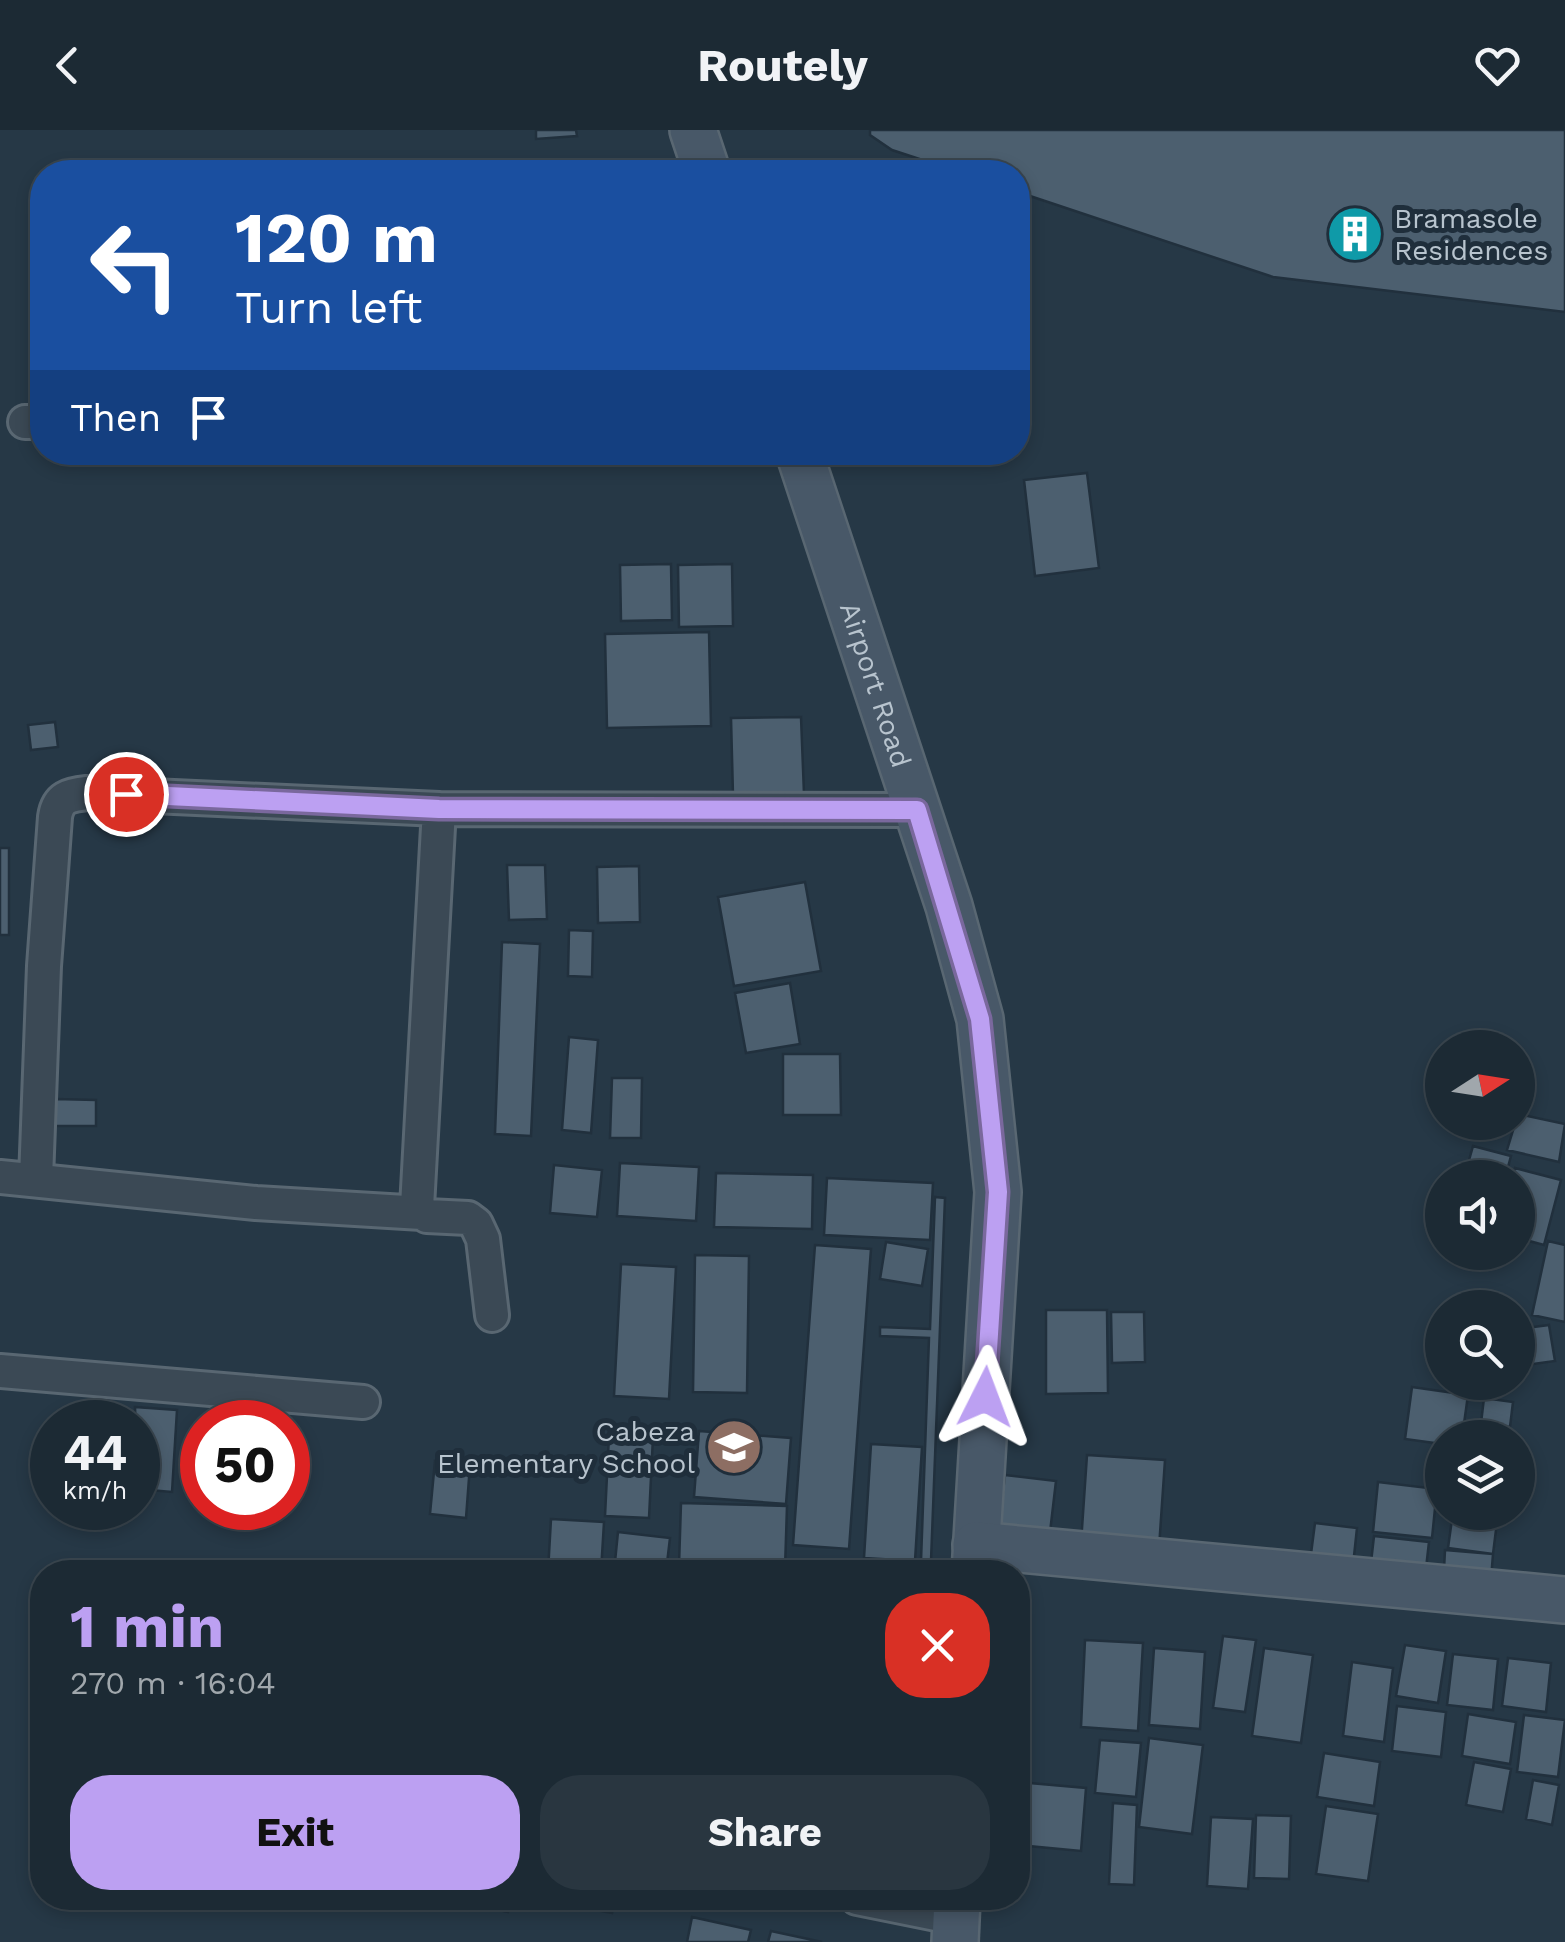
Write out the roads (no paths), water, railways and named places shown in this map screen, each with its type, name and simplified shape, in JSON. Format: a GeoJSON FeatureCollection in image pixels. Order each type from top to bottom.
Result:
{"type":"FeatureCollection","features":[{"type":"Feature","properties":{"kind":"main road"},"geometry":{"type":"LineString","coordinates":[[693,130],[703,160]]}},
{"type":"Feature","properties":{"kind":"main road","name":"Airport Road"},"geometry":{"type":"LineString","coordinates":[[803,465],[917,810],[980,1019],[998,1192],[976,1558]]}},
{"type":"Feature","properties":{"kind":"main road"},"geometry":{"type":"LineString","coordinates":[[976,1558],[1004,1560]]}},
{"type":"Feature","properties":{"kind":"main road"},"geometry":{"type":"LineString","coordinates":[[1030,1562],[1565,1600]]}},
{"type":"Feature","properties":{"kind":"street"},"geometry":{"type":"LineString","coordinates":[[36,1179],[46,948],[57,804],[64,798],[87,793],[439,809],[917,810]]}},
{"type":"Feature","properties":{"kind":"street"},"geometry":{"type":"LineString","coordinates":[[439,809],[417,1208],[427,1216],[468,1218],[476,1224],[483,1239],[492,1315]]}},
{"type":"Feature","properties":{"kind":"street"},"geometry":{"type":"LineString","coordinates":[[0,1177],[256,1203],[422,1213]]}},
{"type":"Feature","properties":{"kind":"street"},"geometry":{"type":"LineString","coordinates":[[0,1371],[363,1402]]}},
{"type":"Feature","properties":{"kind":"street"},"geometry":{"type":"LineString","coordinates":[[914,1910],[956,1919]]}},
{"type":"Feature","properties":{"kind":"place","name":"Bramasole Residences"},"geometry":{"type":"Point","coordinates":[1355,234]}},
{"type":"Feature","properties":{"kind":"place","name":"Cabeza Elementary School"},"geometry":{"type":"Point","coordinates":[734,1447]}}]}
